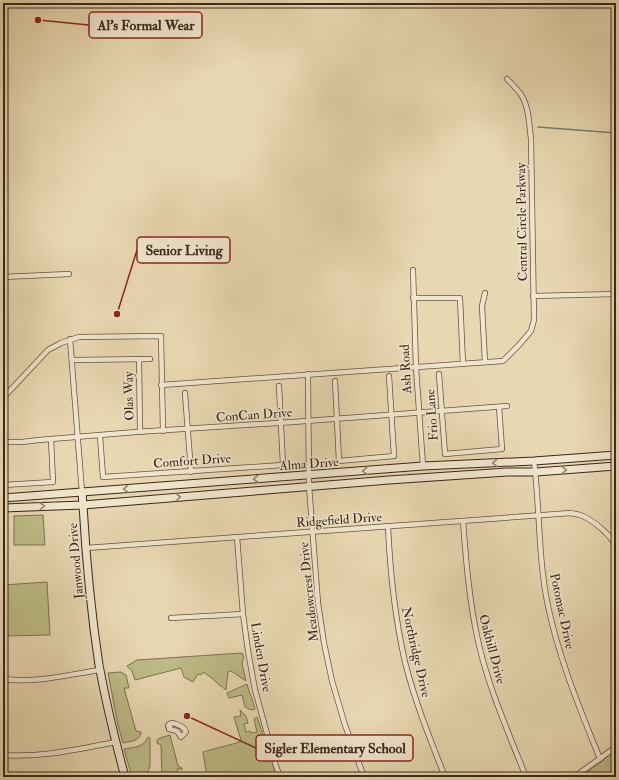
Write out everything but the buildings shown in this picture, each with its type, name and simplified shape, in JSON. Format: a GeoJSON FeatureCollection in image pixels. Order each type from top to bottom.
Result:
{"type":"FeatureCollection","features":[{"type":"Feature","properties":{"kind":"main road","name":"Alma Drive"},"geometry":{"type":"LineString","coordinates":[[3,498],[423,466],[534,461],[616,455]]}},
{"type":"Feature","properties":{"kind":"main road","name":"Alma Drive"},"geometry":{"type":"LineString","coordinates":[[3,508],[83,505],[424,477],[507,472],[536,472],[616,466]]}},
{"type":"Feature","properties":{"kind":"main road","name":"Janwood Drive"},"geometry":{"type":"LineString","coordinates":[[82,492],[94,629],[100,670],[108,710],[125,777]]}},
{"type":"Feature","properties":{"kind":"street","name":"Central Circle Parkway"},"geometry":{"type":"LineString","coordinates":[[485,362],[503,361],[531,331],[534,320],[529,118],[526,105],[520,94],[507,79]]}},
{"type":"Feature","properties":{"kind":"street","name":"Ash Road"},"geometry":{"type":"LineString","coordinates":[[413,270],[416,368],[423,466]]}},
{"type":"Feature","properties":{"kind":"street"},"geometry":{"type":"LineString","coordinates":[[3,277],[69,274]]}},
{"type":"Feature","properties":{"kind":"street"},"geometry":{"type":"LineString","coordinates":[[162,385],[485,362],[482,306],[485,294]]}},
{"type":"Feature","properties":{"kind":"street"},"geometry":{"type":"LineString","coordinates":[[533,296],[616,294]]}},
{"type":"Feature","properties":{"kind":"street"},"geometry":{"type":"LineString","coordinates":[[413,298],[460,298],[463,364]]}},
{"type":"Feature","properties":{"kind":"street"},"geometry":{"type":"LineString","coordinates":[[3,398],[48,350],[70,339],[79,337],[161,336],[163,431]]}},
{"type":"Feature","properties":{"kind":"street","name":"Janwood Drive"},"geometry":{"type":"LineString","coordinates":[[70,339],[82,492]]}},
{"type":"Feature","properties":{"kind":"street","name":"Olas Way"},"geometry":{"type":"LineString","coordinates":[[139,359],[140,432]]}},
{"type":"Feature","properties":{"kind":"street"},"geometry":{"type":"LineString","coordinates":[[72,360],[150,359]]}},
{"type":"Feature","properties":{"kind":"street","name":"Meadowcrest Drive"},"geometry":{"type":"LineString","coordinates":[[308,374],[309,486],[318,603],[332,681],[345,725],[364,777]]}},
{"type":"Feature","properties":{"kind":"street","name":"Frio Lane"},"geometry":{"type":"LineString","coordinates":[[439,374],[445,454],[502,449],[499,407]]}},
{"type":"Feature","properties":{"kind":"street"},"geometry":{"type":"LineString","coordinates":[[334,381],[339,461],[394,456],[388,376]]}},
{"type":"Feature","properties":{"kind":"street"},"geometry":{"type":"LineString","coordinates":[[279,386],[281,423]]}},
{"type":"Feature","properties":{"kind":"street"},"geometry":{"type":"LineString","coordinates":[[185,393],[191,472]]}},
{"type":"Feature","properties":{"kind":"street","name":"ConCan Drive"},"geometry":{"type":"LineString","coordinates":[[3,442],[22,442],[140,432],[188,430],[507,406]]}},
{"type":"Feature","properties":{"kind":"street","name":"Comfort Drive"},"geometry":{"type":"LineString","coordinates":[[100,436],[103,478],[191,472],[283,465],[281,423]]}},
{"type":"Feature","properties":{"kind":"street"},"geometry":{"type":"LineString","coordinates":[[3,486],[53,482],[51,439]]}},
{"type":"Feature","properties":{"kind":"street","name":"Potomac Drive"},"geometry":{"type":"LineString","coordinates":[[534,461],[543,571],[548,605],[556,641],[567,674],[600,759]]}},
{"type":"Feature","properties":{"kind":"street","name":"Ridgefield Drive"},"geometry":{"type":"LineString","coordinates":[[86,548],[571,513],[580,515],[592,522],[612,539],[616,548]]}},
{"type":"Feature","properties":{"kind":"street","name":"Oakhill Drive"},"geometry":{"type":"LineString","coordinates":[[463,521],[471,606],[477,637],[494,693],[526,777]]}},
{"type":"Feature","properties":{"kind":"street","name":"Northridge Drive"},"geometry":{"type":"LineString","coordinates":[[388,526],[393,588],[398,626],[406,663],[418,705],[445,777]]}},
{"type":"Feature","properties":{"kind":"street","name":"Linden Drive"},"geometry":{"type":"LineString","coordinates":[[237,537],[243,614],[248,651],[255,690],[280,777]]}},
{"type":"Feature","properties":{"kind":"street"},"geometry":{"type":"LineString","coordinates":[[171,618],[243,614]]}},
{"type":"Feature","properties":{"kind":"street"},"geometry":{"type":"LineString","coordinates":[[3,679],[47,679],[100,670]]}},
{"type":"Feature","properties":{"kind":"street"},"geometry":{"type":"LineString","coordinates":[[3,754],[35,755],[62,752],[116,742]]}},
{"type":"Feature","properties":{"kind":"street"},"geometry":{"type":"LineString","coordinates":[[574,777],[616,747]]}},
{"type":"Feature","properties":{"kind":"shaded area"},"geometry":{"type":"Polygon","coordinates":[[[43,515],[45,545],[14,545],[14,516],[43,515]]]}},
{"type":"Feature","properties":{"kind":"shaded area"},"geometry":{"type":"Polygon","coordinates":[[[47,582],[50,635],[3,636],[3,585],[47,582]]]}},
{"type":"Feature","properties":{"kind":"shaded area"},"geometry":{"type":"Polygon","coordinates":[[[242,653],[244,657],[242,663],[246,681],[231,671],[228,672],[226,690],[203,672],[201,675],[198,674],[193,682],[184,677],[181,668],[135,680],[132,671],[127,666],[137,660],[242,653]]]}},
{"type":"Feature","properties":{"kind":"shaded area"},"geometry":{"type":"Polygon","coordinates":[[[121,672],[126,675],[129,688],[124,688],[136,731],[141,732],[140,737],[136,740],[123,743],[108,673],[121,672]]]}},
{"type":"Feature","properties":{"kind":"shaded area"},"geometry":{"type":"Polygon","coordinates":[[[247,684],[255,709],[254,710],[250,710],[245,707],[242,695],[229,698],[227,693],[247,684]]]}},
{"type":"Feature","properties":{"kind":"shaded area"},"geometry":{"type":"Polygon","coordinates":[[[240,710],[246,716],[248,723],[244,724],[246,732],[257,732],[254,719],[257,717],[277,777],[207,777],[203,752],[240,742],[241,740],[234,717],[241,716],[240,710]]]}},
{"type":"Feature","properties":{"kind":"shaded area"},"geometry":{"type":"Polygon","coordinates":[[[170,735],[178,766],[182,768],[182,770],[178,768],[176,777],[162,777],[161,745],[157,743],[157,740],[170,735]]]}},
{"type":"Feature","properties":{"kind":"shaded area"},"geometry":{"type":"Polygon","coordinates":[[[148,737],[150,738],[150,766],[146,777],[132,777],[124,749],[141,745],[148,737]]]}},
{"type":"Feature","properties":{"kind":"shaded area"},"geometry":{"type":"Polygon","coordinates":[[[616,749],[616,777],[580,777],[601,762],[616,749]]]}},
{"type":"Feature","properties":{"kind":"waterway"},"geometry":{"type":"LineString","coordinates":[[538,127],[616,133]]}},
{"type":"Feature","properties":{"kind":"place","name":"Al's Formal Wear"},"geometry":{"type":"Point","coordinates":[38,20]}},
{"type":"Feature","properties":{"kind":"place","name":"Senior Living"},"geometry":{"type":"Point","coordinates":[117,314]}},
{"type":"Feature","properties":{"kind":"place","name":"Sigler Elementary School"},"geometry":{"type":"Point","coordinates":[187,716]}}]}
